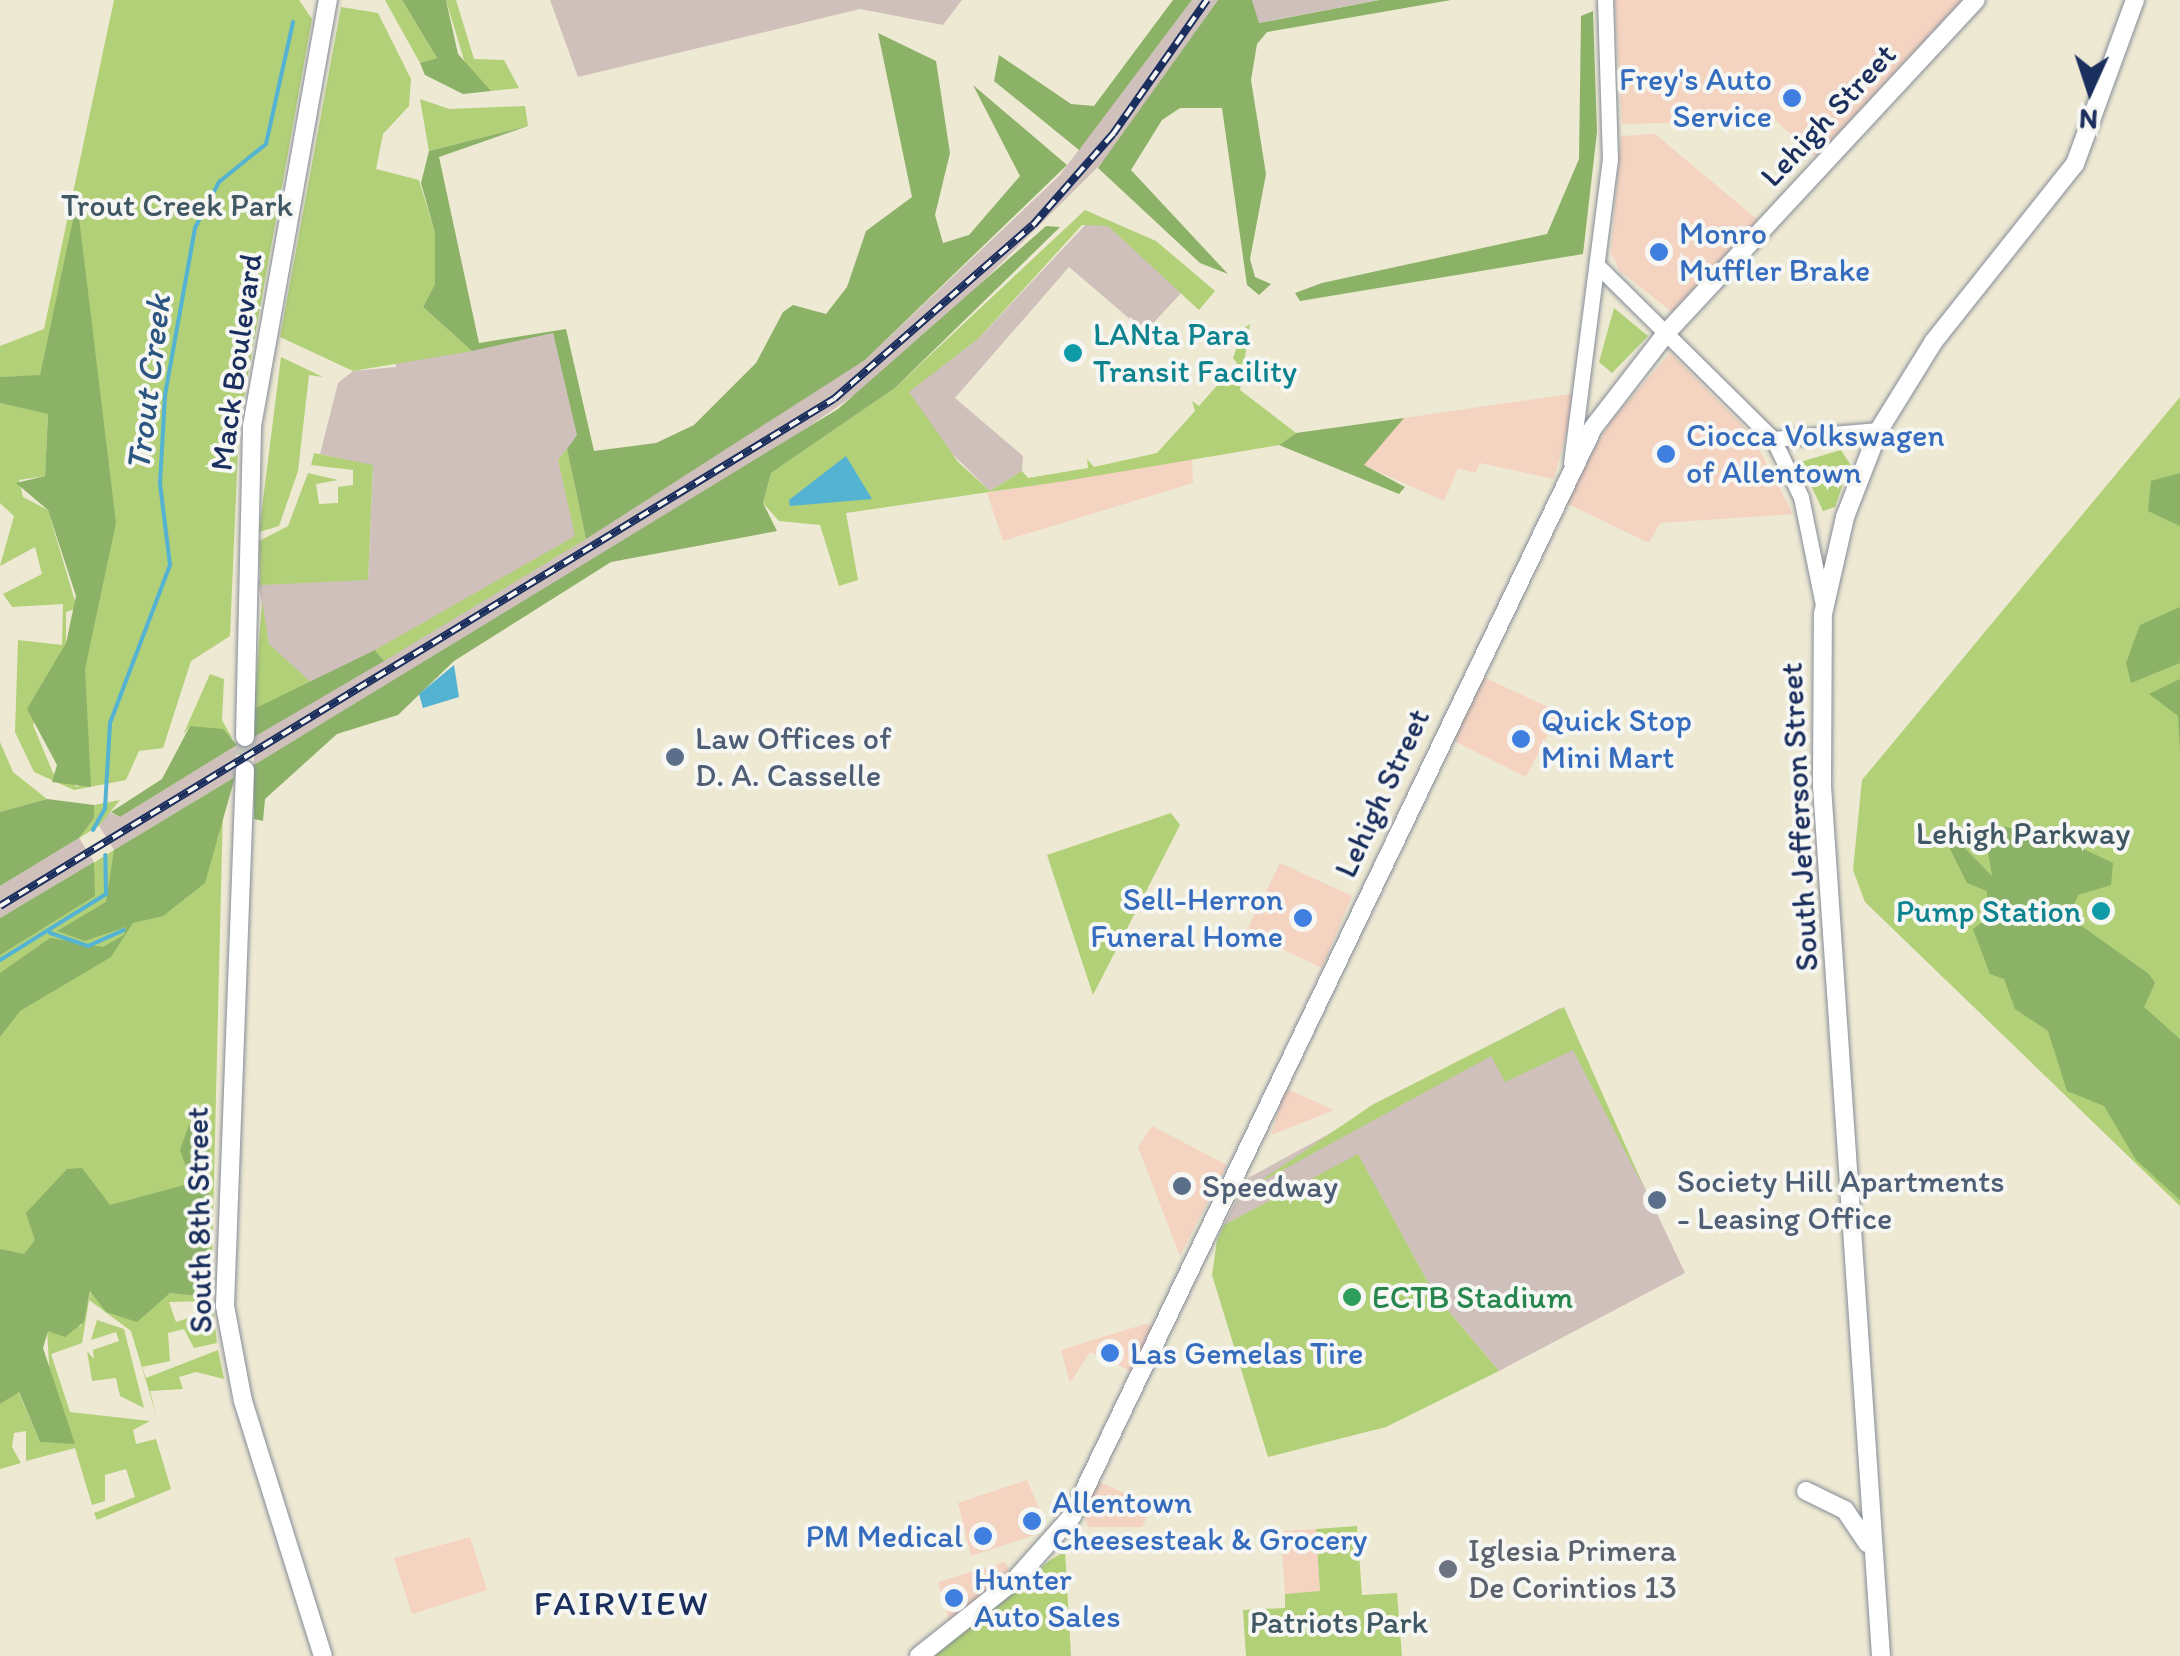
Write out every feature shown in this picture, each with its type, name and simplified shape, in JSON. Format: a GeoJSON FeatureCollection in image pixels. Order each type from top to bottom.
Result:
{"type":"FeatureCollection","features":[{"type":"Feature","properties":{"kind":"main road","name":"Mack Boulevard"},"geometry":{"type":"LineString","coordinates":[[245,737],[252,426],[328,0]]}},
{"type":"Feature","properties":{"kind":"main road","name":"Lehigh Street"},"geometry":{"type":"LineString","coordinates":[[919,1656],[1015,1580],[1072,1516],[1570,468],[1668,331],[1976,0]]}},
{"type":"Feature","properties":{"kind":"main road","name":"South Jefferson Street"},"geometry":{"type":"LineString","coordinates":[[1881,1656],[1822,786],[1823,614],[1845,517],[1878,430],[1934,341],[2074,164],[2135,0]]}},
{"type":"Feature","properties":{"kind":"main road","name":"South 8th Street"},"geometry":{"type":"LineString","coordinates":[[246,770],[225,1306],[243,1401],[323,1656]]}},
{"type":"Feature","properties":{"kind":"main road"},"geometry":{"type":"LineString","coordinates":[[1806,1491],[1846,1510],[1873,1556]]}},
{"type":"Feature","properties":{"kind":"street"},"geometry":{"type":"LineString","coordinates":[[1570,468],[1600,268],[1611,126],[1605,0]]}},
{"type":"Feature","properties":{"kind":"street"},"geometry":{"type":"LineString","coordinates":[[1600,268],[1668,331],[1772,439],[1811,531],[1823,614]]}},
{"type":"Feature","properties":{"kind":"street"},"geometry":{"type":"LineString","coordinates":[[1772,439],[1878,430]]}},
{"type":"Feature","properties":{"kind":"shaded area"},"geometry":{"type":"Polygon","coordinates":[[[550,0],[962,0],[943,25],[860,9],[578,77],[550,0]]]}},
{"type":"Feature","properties":{"kind":"shaded area"},"geometry":{"type":"Polygon","coordinates":[[[1192,0],[1218,0],[1103,162],[904,360],[750,468],[254,765],[254,737],[865,360],[1059,176],[1192,0]]]}},
{"type":"Feature","properties":{"kind":"shaded area"},"geometry":{"type":"Polygon","coordinates":[[[1252,0],[1380,0],[1258,23],[1252,0]]]}},
{"type":"Feature","properties":{"kind":"shaded area"},"geometry":{"type":"Polygon","coordinates":[[[1615,0],[1962,0],[1816,157],[1775,120],[1622,124],[1615,0]]]}},
{"type":"Feature","properties":{"kind":"shaded area"},"geometry":{"type":"Polygon","coordinates":[[[1655,134],[1758,220],[1672,312],[1620,271],[1611,253],[1621,136],[1655,134]]]}},
{"type":"Feature","properties":{"kind":"shaded area"},"geometry":{"type":"Polygon","coordinates":[[[1088,222],[1108,226],[1182,292],[1145,332],[1069,267],[955,398],[1023,456],[1022,471],[990,491],[924,426],[908,392],[979,338],[1088,222]]]}},
{"type":"Feature","properties":{"kind":"shaded area"},"geometry":{"type":"Polygon","coordinates":[[[553,333],[578,436],[558,460],[576,536],[315,686],[304,683],[269,644],[258,581],[368,580],[373,466],[320,454],[338,383],[353,371],[396,367],[395,359],[553,333]]]}},
{"type":"Feature","properties":{"kind":"shaded area"},"geometry":{"type":"Polygon","coordinates":[[[1670,353],[1751,434],[1793,514],[1660,523],[1649,543],[1564,502],[1611,421],[1670,353]]]}},
{"type":"Feature","properties":{"kind":"shaded area"},"geometry":{"type":"Polygon","coordinates":[[[1577,393],[1554,479],[1480,463],[1475,473],[1458,468],[1444,501],[1363,465],[1404,418],[1577,393]]]}},
{"type":"Feature","properties":{"kind":"shaded area"},"geometry":{"type":"Polygon","coordinates":[[[1192,459],[1193,483],[1003,541],[987,493],[1192,459]]]}},
{"type":"Feature","properties":{"kind":"shaded area"},"geometry":{"type":"Polygon","coordinates":[[[1481,676],[1559,712],[1526,777],[1452,740],[1481,676]]]}},
{"type":"Feature","properties":{"kind":"shaded area"},"geometry":{"type":"Polygon","coordinates":[[[237,745],[235,777],[114,850],[99,826],[109,812],[120,817],[237,745]]]}},
{"type":"Feature","properties":{"kind":"shaded area"},"geometry":{"type":"Polygon","coordinates":[[[79,838],[94,862],[0,918],[0,886],[79,838]]]}},
{"type":"Feature","properties":{"kind":"shaded area"},"geometry":{"type":"Polygon","coordinates":[[[1280,863],[1352,896],[1322,968],[1246,932],[1280,863]]]}},
{"type":"Feature","properties":{"kind":"shaded area"},"geometry":{"type":"Polygon","coordinates":[[[1560,1008],[1685,1273],[1499,1371],[1435,1295],[1358,1155],[1224,1225],[1248,1178],[1560,1008]]]}},
{"type":"Feature","properties":{"kind":"shaded area"},"geometry":{"type":"Polygon","coordinates":[[[1285,1088],[1334,1110],[1271,1135],[1285,1088]]]}},
{"type":"Feature","properties":{"kind":"shaded area"},"geometry":{"type":"Polygon","coordinates":[[[1152,1126],[1227,1165],[1180,1256],[1138,1147],[1152,1126]]]}},
{"type":"Feature","properties":{"kind":"shaded area"},"geometry":{"type":"Polygon","coordinates":[[[1145,1324],[1153,1327],[1135,1373],[1090,1352],[1070,1383],[1061,1350],[1145,1324]]]}},
{"type":"Feature","properties":{"kind":"shaded area"},"geometry":{"type":"Polygon","coordinates":[[[1027,1480],[1043,1518],[1038,1534],[971,1556],[958,1503],[1027,1480]]]}},
{"type":"Feature","properties":{"kind":"shaded area"},"geometry":{"type":"Polygon","coordinates":[[[1099,1482],[1153,1505],[1142,1527],[1088,1527],[1083,1511],[1099,1482]]]}},
{"type":"Feature","properties":{"kind":"shaded area"},"geometry":{"type":"Polygon","coordinates":[[[1316,1529],[1320,1591],[1285,1594],[1281,1531],[1316,1529]]]}},
{"type":"Feature","properties":{"kind":"shaded area"},"geometry":{"type":"Polygon","coordinates":[[[470,1537],[487,1590],[412,1614],[394,1558],[470,1537]]]}},
{"type":"Feature","properties":{"kind":"shaded area"},"geometry":{"type":"Polygon","coordinates":[[[1005,1562],[1010,1572],[950,1622],[938,1582],[1005,1562]]]}},
{"type":"Feature","properties":{"kind":"green space","name":"Trout Creek Park"},"geometry":{"type":"Polygon","coordinates":[[[114,0],[299,0],[312,19],[239,425],[230,636],[191,661],[163,748],[139,751],[126,780],[74,790],[34,772],[15,732],[18,640],[62,645],[63,604],[12,607],[3,594],[42,574],[35,547],[0,566],[14,516],[0,503],[0,403],[48,413],[45,476],[19,480],[23,497],[48,510],[77,608],[66,612],[66,643],[33,725],[53,773],[78,787],[77,204],[40,376],[0,377],[0,346],[44,329],[114,0]]]}},
{"type":"Feature","properties":{"kind":"green space"},"geometry":{"type":"Polygon","coordinates":[[[385,0],[402,0],[437,58],[420,63],[385,0]]]}},
{"type":"Feature","properties":{"kind":"green space"},"geometry":{"type":"Polygon","coordinates":[[[402,0],[446,0],[458,54],[491,91],[463,94],[425,75],[420,63],[437,58],[402,0]]]}},
{"type":"Feature","properties":{"kind":"green space"},"geometry":{"type":"Polygon","coordinates":[[[446,0],[456,0],[474,59],[504,60],[519,88],[491,91],[467,70],[446,0]]]}},
{"type":"Feature","properties":{"kind":"green space"},"geometry":{"type":"Polygon","coordinates":[[[1173,0],[1192,0],[1079,150],[994,81],[999,55],[1071,104],[1094,106],[1173,0]]]}},
{"type":"Feature","properties":{"kind":"green space"},"geometry":{"type":"Polygon","coordinates":[[[1218,0],[1252,0],[1259,23],[1380,0],[1451,0],[1267,32],[1257,44],[1251,80],[1266,174],[1250,259],[1255,277],[1271,284],[1259,295],[1247,285],[1222,108],[1180,108],[1162,120],[1131,170],[1228,274],[1200,263],[1098,168],[1218,0]]]}},
{"type":"Feature","properties":{"kind":"green space"},"geometry":{"type":"Polygon","coordinates":[[[341,7],[378,13],[411,79],[409,106],[383,134],[376,169],[419,180],[435,233],[435,284],[423,307],[472,351],[353,371],[280,337],[341,7]]]}},
{"type":"Feature","properties":{"kind":"green space"},"geometry":{"type":"Polygon","coordinates":[[[1593,11],[1597,132],[1583,254],[1300,301],[1295,293],[1322,283],[1547,234],[1579,159],[1581,16],[1593,11]]]}},
{"type":"Feature","properties":{"kind":"green space"},"geometry":{"type":"Polygon","coordinates":[[[878,33],[936,61],[950,153],[935,215],[943,243],[969,235],[1020,176],[973,85],[1067,165],[865,360],[586,539],[567,449],[577,435],[553,333],[472,351],[423,307],[435,284],[435,233],[421,183],[429,151],[528,126],[439,157],[479,343],[566,329],[594,451],[656,443],[694,425],[756,363],[783,312],[793,305],[826,314],[847,287],[866,231],[912,197],[878,33]]]}},
{"type":"Feature","properties":{"kind":"green space"},"geometry":{"type":"Polygon","coordinates":[[[420,99],[449,109],[525,106],[528,126],[429,151],[420,99]]]}},
{"type":"Feature","properties":{"kind":"green space"},"geometry":{"type":"Polygon","coordinates":[[[77,201],[116,523],[85,669],[91,787],[52,782],[57,765],[27,709],[66,643],[76,596],[48,510],[16,483],[45,476],[48,414],[0,403],[0,377],[40,375],[77,201]]]}},
{"type":"Feature","properties":{"kind":"green space"},"geometry":{"type":"Polygon","coordinates":[[[1085,210],[1156,241],[1215,291],[1199,310],[1108,226],[1082,225],[979,338],[909,392],[958,462],[990,491],[1022,471],[1028,478],[1088,468],[1087,459],[1094,467],[1157,453],[1195,411],[1192,401],[1199,406],[1237,363],[1233,358],[1243,329],[1250,324],[1240,390],[1296,433],[1279,445],[1065,481],[846,513],[858,580],[839,586],[820,525],[779,521],[763,503],[771,473],[895,388],[1085,210]]]}},
{"type":"Feature","properties":{"kind":"green space"},"geometry":{"type":"Polygon","coordinates":[[[1046,226],[1060,227],[895,388],[771,473],[763,503],[777,531],[611,562],[454,661],[398,715],[337,734],[265,799],[263,821],[254,819],[254,765],[838,409],[1046,226]]]}},
{"type":"Feature","properties":{"kind":"green space"},"geometry":{"type":"Polygon","coordinates":[[[1614,308],[1648,336],[1612,373],[1599,362],[1614,308]]]}},
{"type":"Feature","properties":{"kind":"green space"},"geometry":{"type":"Polygon","coordinates":[[[281,357],[323,377],[309,375],[298,471],[279,526],[259,532],[281,357]]]}},
{"type":"Feature","properties":{"kind":"green space","name":"Lehigh Parkway"},"geometry":{"type":"Polygon","coordinates":[[[2180,397],[2180,1206],[1865,902],[1853,870],[1862,780],[2180,397]]]}},
{"type":"Feature","properties":{"kind":"green space"},"geometry":{"type":"Polygon","coordinates":[[[1404,418],[1364,465],[1405,487],[1399,494],[1279,445],[1296,433],[1404,418]]]}},
{"type":"Feature","properties":{"kind":"green space"},"geometry":{"type":"Polygon","coordinates":[[[567,449],[586,539],[384,661],[375,650],[575,536],[558,460],[567,449]]]}},
{"type":"Feature","properties":{"kind":"green space"},"geometry":{"type":"Polygon","coordinates":[[[1841,450],[1850,464],[1835,507],[1823,511],[1800,462],[1841,450]]]}},
{"type":"Feature","properties":{"kind":"green space"},"geometry":{"type":"Polygon","coordinates":[[[314,453],[373,465],[368,580],[260,585],[259,541],[288,526],[308,473],[338,480],[316,484],[319,504],[338,503],[338,487],[353,485],[353,470],[311,465],[314,453]]]}},
{"type":"Feature","properties":{"kind":"green space"},"geometry":{"type":"Polygon","coordinates":[[[2180,473],[2180,526],[2148,511],[2151,481],[2180,473]]]}},
{"type":"Feature","properties":{"kind":"green space"},"geometry":{"type":"Polygon","coordinates":[[[262,601],[269,644],[315,686],[254,709],[262,601]]]}},
{"type":"Feature","properties":{"kind":"green space"},"geometry":{"type":"Polygon","coordinates":[[[2180,607],[2180,663],[2131,683],[2126,663],[2140,625],[2180,607]]]}},
{"type":"Feature","properties":{"kind":"green space"},"geometry":{"type":"Polygon","coordinates":[[[375,650],[384,661],[254,737],[254,709],[375,650]]]}},
{"type":"Feature","properties":{"kind":"green space"},"geometry":{"type":"Polygon","coordinates":[[[210,674],[224,679],[222,720],[232,738],[190,726],[183,735],[210,674]]]}},
{"type":"Feature","properties":{"kind":"green space"},"geometry":{"type":"Polygon","coordinates":[[[2180,679],[2180,751],[2178,716],[2149,694],[2180,679]]]}},
{"type":"Feature","properties":{"kind":"green space"},"geometry":{"type":"Polygon","coordinates":[[[190,726],[223,729],[237,745],[120,817],[111,812],[162,779],[190,726]]]}},
{"type":"Feature","properties":{"kind":"green space"},"geometry":{"type":"Polygon","coordinates":[[[0,742],[13,772],[47,799],[0,812],[0,742]]]}},
{"type":"Feature","properties":{"kind":"green space"},"geometry":{"type":"Polygon","coordinates":[[[235,777],[205,883],[163,916],[133,923],[111,957],[20,1011],[0,1037],[0,973],[50,938],[103,947],[124,935],[126,927],[85,941],[57,931],[106,902],[114,850],[235,777]]]}},
{"type":"Feature","properties":{"kind":"green space"},"geometry":{"type":"Polygon","coordinates":[[[47,799],[94,805],[94,818],[79,838],[0,886],[0,812],[47,799]]]}},
{"type":"Feature","properties":{"kind":"green space"},"geometry":{"type":"Polygon","coordinates":[[[120,800],[99,826],[79,838],[94,805],[120,800]]]}},
{"type":"Feature","properties":{"kind":"green space"},"geometry":{"type":"Polygon","coordinates":[[[223,807],[211,1301],[169,1302],[176,1322],[213,1310],[217,1343],[194,1348],[184,1329],[168,1333],[170,1361],[142,1367],[146,1378],[218,1350],[224,1379],[196,1372],[179,1377],[183,1389],[150,1391],[157,1418],[131,1331],[89,1300],[82,1343],[51,1354],[70,1412],[150,1421],[133,1430],[136,1444],[156,1439],[171,1489],[97,1520],[94,1513],[135,1497],[126,1469],[105,1475],[105,1501],[92,1505],[75,1448],[26,1461],[26,1431],[14,1433],[12,1447],[21,1463],[0,1469],[0,1404],[18,1391],[40,1442],[74,1443],[50,1378],[47,1330],[81,1326],[91,1291],[150,1307],[170,1293],[207,1297],[208,1241],[0,1314],[0,922],[114,850],[218,839],[223,807]]]}},
{"type":"Feature","properties":{"kind":"green space"},"geometry":{"type":"Polygon","coordinates":[[[1171,813],[1180,825],[1093,995],[1047,855],[1171,813]]]}},
{"type":"Feature","properties":{"kind":"green space"},"geometry":{"type":"Polygon","coordinates":[[[1999,826],[2054,835],[2113,863],[2111,885],[2078,895],[2069,917],[2149,974],[2155,983],[2144,1007],[2180,1039],[2180,1200],[2136,1160],[2104,1106],[2067,1091],[2048,1031],[2015,1009],[2004,979],[1990,974],[1973,929],[1987,919],[1987,891],[1967,883],[1949,847],[1950,833],[1992,876],[1985,832],[1999,826]]]}},
{"type":"Feature","properties":{"kind":"green space"},"geometry":{"type":"Polygon","coordinates":[[[94,862],[95,896],[0,955],[0,918],[94,862]]]}},
{"type":"Feature","properties":{"kind":"green space"},"geometry":{"type":"Polygon","coordinates":[[[1564,1007],[1646,1192],[1573,1050],[1505,1082],[1491,1056],[1250,1188],[1372,1105],[1564,1007]]]}},
{"type":"Feature","properties":{"kind":"green space"},"geometry":{"type":"Polygon","coordinates":[[[202,1119],[210,1123],[207,1297],[170,1293],[137,1322],[106,1312],[90,1291],[84,1322],[65,1337],[48,1331],[43,1348],[75,1444],[40,1442],[19,1392],[0,1404],[0,1249],[24,1254],[35,1240],[26,1213],[67,1169],[82,1168],[110,1205],[192,1183],[180,1150],[189,1125],[202,1119]]]}},
{"type":"Feature","properties":{"kind":"green space","name":"ECTB Stadium"},"geometry":{"type":"Polygon","coordinates":[[[1358,1154],[1435,1295],[1499,1371],[1386,1427],[1268,1457],[1212,1275],[1217,1240],[1224,1225],[1358,1154]]]}},
{"type":"Feature","properties":{"kind":"green space"},"geometry":{"type":"Polygon","coordinates":[[[97,1320],[124,1329],[144,1408],[120,1396],[116,1378],[92,1381],[87,1351],[94,1359],[93,1350],[119,1341],[116,1332],[91,1340],[97,1320]]]}},
{"type":"Feature","properties":{"kind":"green space","name":"Patriots Park"},"geometry":{"type":"Polygon","coordinates":[[[1357,1526],[1362,1595],[1397,1593],[1402,1656],[1246,1656],[1243,1610],[1285,1608],[1285,1594],[1320,1591],[1316,1529],[1357,1526]]]}},
{"type":"Feature","properties":{"kind":"green space"},"geometry":{"type":"Polygon","coordinates":[[[1065,1551],[1071,1656],[934,1656],[1049,1561],[1065,1551]]]}},
{"type":"Feature","properties":{"kind":"water"},"geometry":{"type":"Polygon","coordinates":[[[846,456],[872,499],[790,506],[789,500],[846,456]]]}},
{"type":"Feature","properties":{"kind":"water"},"geometry":{"type":"Polygon","coordinates":[[[454,665],[459,697],[423,708],[419,694],[454,665]]]}},
{"type":"Feature","properties":{"kind":"waterway","name":"Trout Creek"},"geometry":{"type":"LineString","coordinates":[[93,830],[105,808],[110,723],[170,565],[160,483],[165,395],[195,228],[219,182],[266,144],[293,22]]}},
{"type":"Feature","properties":{"kind":"waterway","name":"Trout Creek"},"geometry":{"type":"LineString","coordinates":[[0,960],[106,894],[105,855]]}},
{"type":"Feature","properties":{"kind":"waterway"},"geometry":{"type":"LineString","coordinates":[[50,933],[88,946],[124,930]]}},
{"type":"Feature","properties":{"kind":"tunnel"},"geometry":{"type":"LineString","coordinates":[[245,737],[245,770]]}},
{"type":"Feature","properties":{"kind":"railway"},"geometry":{"type":"LineString","coordinates":[[0,906],[834,399],[1033,225],[1113,134],[1207,0]]}},
{"type":"Feature","properties":{"kind":"place","name":"Frey's Auto Service"},"geometry":{"type":"Point","coordinates":[1792,98]}},
{"type":"Feature","properties":{"kind":"place","name":"Monro Muffler Brake"},"geometry":{"type":"Point","coordinates":[1659,252]}},
{"type":"Feature","properties":{"kind":"place","name":"LANta Para Transit Facility"},"geometry":{"type":"Point","coordinates":[1073,353]}},
{"type":"Feature","properties":{"kind":"place","name":"Ciocca Volkswagen of Allentown"},"geometry":{"type":"Point","coordinates":[1666,454]}},
{"type":"Feature","properties":{"kind":"place","name":"Quick Stop Mini Mart"},"geometry":{"type":"Point","coordinates":[1521,739]}},
{"type":"Feature","properties":{"kind":"place","name":"Law Offices of D. A. Casselle"},"geometry":{"type":"Point","coordinates":[675,757]}},
{"type":"Feature","properties":{"kind":"place","name":"Pump Station"},"geometry":{"type":"Point","coordinates":[2101,911]}},
{"type":"Feature","properties":{"kind":"place","name":"Sell-Herron Funeral Home"},"geometry":{"type":"Point","coordinates":[1303,918]}},
{"type":"Feature","properties":{"kind":"place","name":"Speedway"},"geometry":{"type":"Point","coordinates":[1182,1186]}},
{"type":"Feature","properties":{"kind":"place","name":"Society Hill Apartments - Leasing Office"},"geometry":{"type":"Point","coordinates":[1657,1200]}},
{"type":"Feature","properties":{"kind":"place","name":"ECTB Stadium"},"geometry":{"type":"Point","coordinates":[1352,1297]}},
{"type":"Feature","properties":{"kind":"place","name":"Las Gemelas Tire"},"geometry":{"type":"Point","coordinates":[1110,1353]}},
{"type":"Feature","properties":{"kind":"place","name":"Allentown Cheesesteak & Grocery"},"geometry":{"type":"Point","coordinates":[1032,1521]}},
{"type":"Feature","properties":{"kind":"place","name":"PM Medical"},"geometry":{"type":"Point","coordinates":[983,1536]}},
{"type":"Feature","properties":{"kind":"place","name":"Iglesia Primera De Corintios 13"},"geometry":{"type":"Point","coordinates":[1448,1569]}},
{"type":"Feature","properties":{"kind":"place","name":"Hunter Auto Sales"},"geometry":{"type":"Point","coordinates":[954,1598]}},
{"type":"Feature","properties":{"kind":"district","name":"FAIRVIEW"},"geometry":{"type":"Point","coordinates":[622,1603]}}]}
